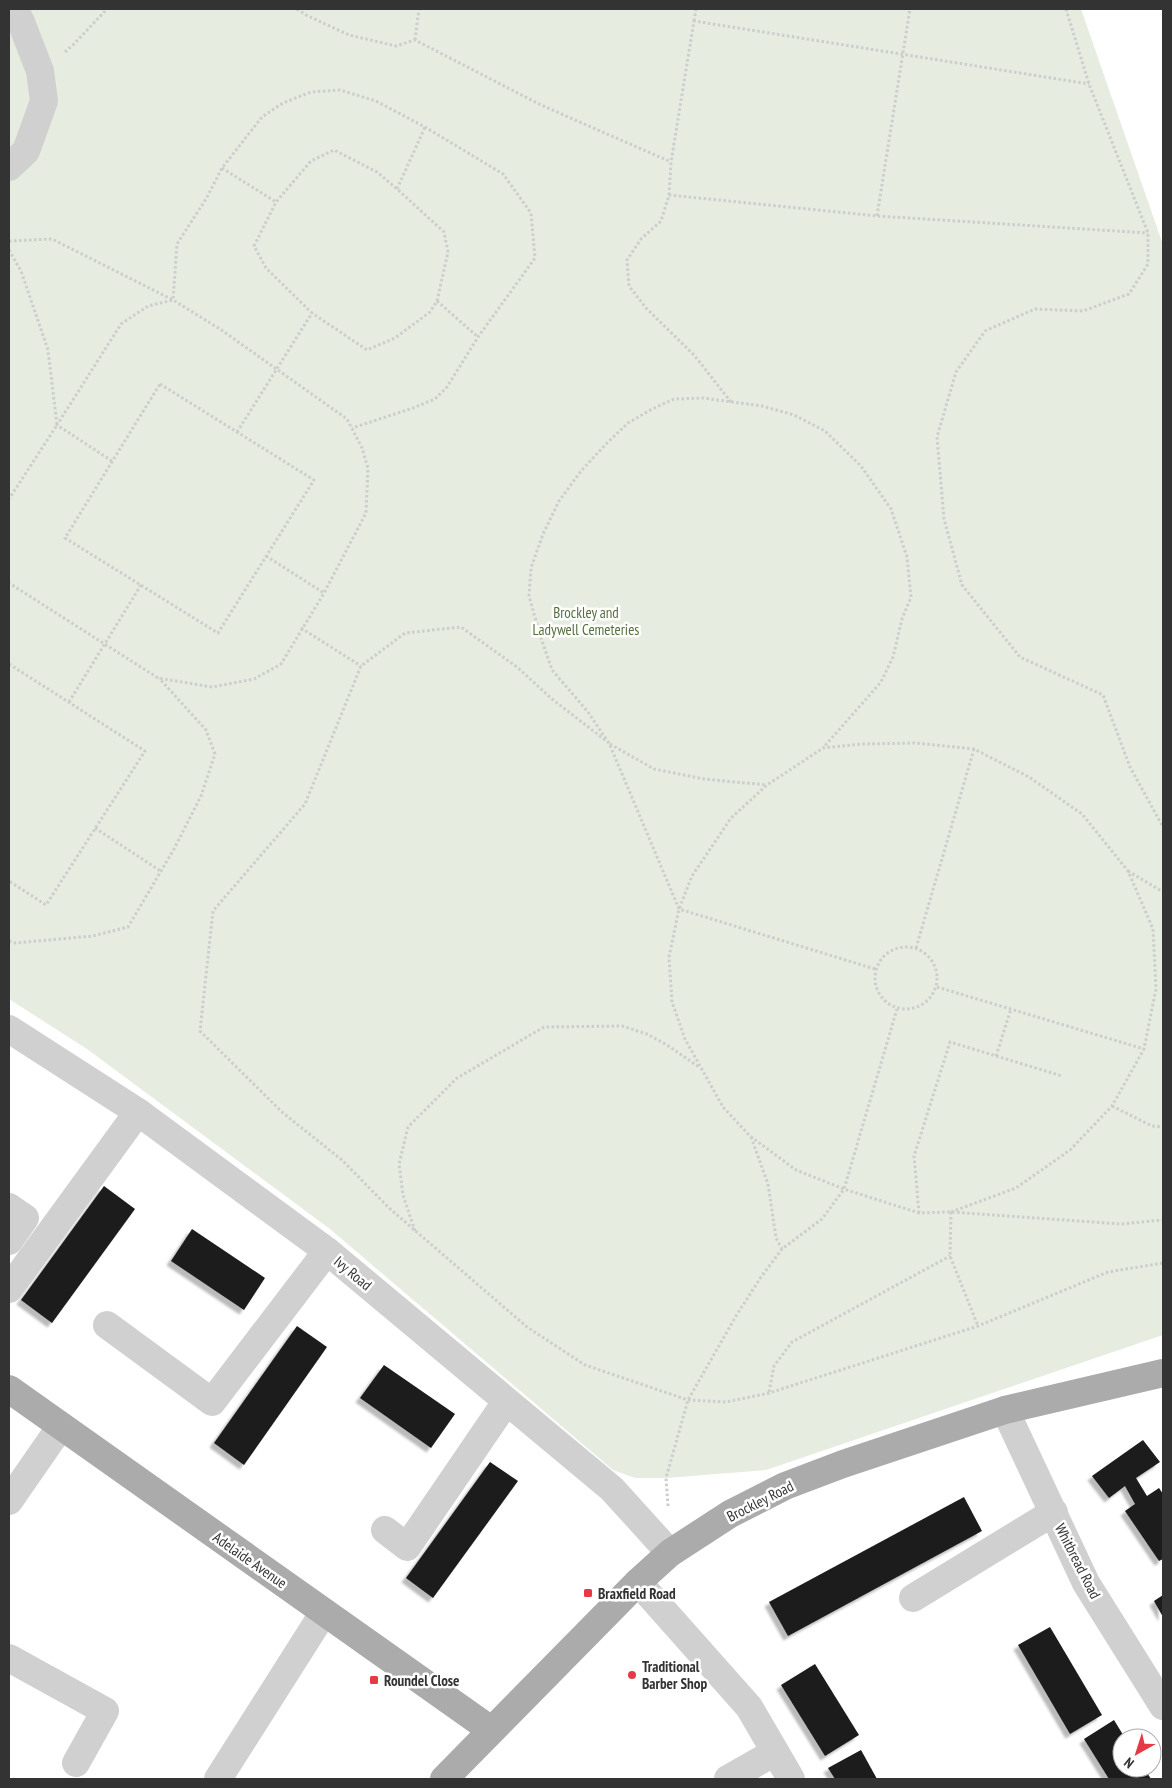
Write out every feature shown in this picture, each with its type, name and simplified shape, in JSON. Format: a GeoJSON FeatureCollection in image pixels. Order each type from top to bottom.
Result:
{"type":"FeatureCollection","features":[{"type":"Feature","properties":{"kind":"main road","name":"Brockley Road"},"geometry":{"type":"LineString","coordinates":[[444,1779],[490,1730],[638,1582],[670,1553],[730,1514],[785,1486],[843,1464],[1005,1410],[1163,1373]]}},
{"type":"Feature","properties":{"kind":"main road","name":"Adelaide Avenue"},"geometry":{"type":"LineString","coordinates":[[9,1389],[490,1730]]}},
{"type":"Feature","properties":{"kind":"street"},"geometry":{"type":"LineString","coordinates":[[9,167],[26,151],[44,100],[40,71],[14,9]]}},
{"type":"Feature","properties":{"kind":"street","name":"Ivy Road"},"geometry":{"type":"LineString","coordinates":[[9,1029],[138,1112],[327,1251],[612,1489],[670,1553]]}},
{"type":"Feature","properties":{"kind":"street"},"geometry":{"type":"LineString","coordinates":[[9,1288],[138,1112]]}},
{"type":"Feature","properties":{"kind":"street"},"geometry":{"type":"LineString","coordinates":[[9,1207],[25,1218],[9,1241]]}},
{"type":"Feature","properties":{"kind":"street"},"geometry":{"type":"LineString","coordinates":[[108,1325],[212,1402],[327,1251]]}},
{"type":"Feature","properties":{"kind":"street"},"geometry":{"type":"LineString","coordinates":[[385,1530],[407,1546],[506,1402]]}},
{"type":"Feature","properties":{"kind":"street","name":"Whitbread Road"},"geometry":{"type":"LineString","coordinates":[[1005,1410],[1086,1583],[1163,1706]]}},
{"type":"Feature","properties":{"kind":"street"},"geometry":{"type":"LineString","coordinates":[[9,1502],[61,1426]]}},
{"type":"Feature","properties":{"kind":"street"},"geometry":{"type":"LineString","coordinates":[[913,1598],[1054,1512]]}},
{"type":"Feature","properties":{"kind":"street"},"geometry":{"type":"LineString","coordinates":[[638,1582],[749,1708],[791,1779]]}},
{"type":"Feature","properties":{"kind":"street"},"geometry":{"type":"LineString","coordinates":[[218,1779],[324,1612]]}},
{"type":"Feature","properties":{"kind":"street"},"geometry":{"type":"LineString","coordinates":[[9,1658],[105,1712],[76,1763]]}},
{"type":"Feature","properties":{"kind":"street"},"geometry":{"type":"LineString","coordinates":[[728,1779],[775,1752]]}},
{"type":"Feature","properties":{"kind":"path"},"geometry":{"type":"LineString","coordinates":[[40,71],[73,45],[107,9]]}},
{"type":"Feature","properties":{"kind":"path"},"geometry":{"type":"LineString","coordinates":[[297,9],[349,36],[396,46],[415,40],[541,104],[671,162]]}},
{"type":"Feature","properties":{"kind":"path"},"geometry":{"type":"LineString","coordinates":[[415,40],[419,9]]}},
{"type":"Feature","properties":{"kind":"path"},"geometry":{"type":"LineString","coordinates":[[696,9],[671,162],[669,195],[661,221],[641,239],[627,260],[629,286],[646,308],[694,355],[731,402]]}},
{"type":"Feature","properties":{"kind":"path"},"geometry":{"type":"LineString","coordinates":[[877,216],[910,9]]}},
{"type":"Feature","properties":{"kind":"path"},"geometry":{"type":"LineString","coordinates":[[1066,9],[1089,84],[1148,234],[1148,264],[1130,294],[1083,311],[1035,308],[985,331],[956,372],[937,437],[944,519],[962,585],[1020,657],[1103,695],[1130,767],[1163,827]]}},
{"type":"Feature","properties":{"kind":"path"},"geometry":{"type":"LineString","coordinates":[[694,21],[1089,84]]}},
{"type":"Feature","properties":{"kind":"path"},"geometry":{"type":"LineString","coordinates":[[173,300],[177,244],[206,199],[222,168],[262,117],[283,102],[312,92],[340,90],[376,101],[425,127],[503,174],[531,213],[535,258],[478,337],[448,387],[435,399],[352,428]]}},
{"type":"Feature","properties":{"kind":"path"},"geometry":{"type":"LineString","coordinates":[[397,190],[425,127]]}},
{"type":"Feature","properties":{"kind":"path"},"geometry":{"type":"LineString","coordinates":[[334,150],[377,172],[444,232],[448,252],[438,301],[430,312],[395,338],[367,350],[312,313],[266,268],[254,246],[276,202],[311,161],[334,150]]}},
{"type":"Feature","properties":{"kind":"path"},"geometry":{"type":"LineString","coordinates":[[222,168],[276,202]]}},
{"type":"Feature","properties":{"kind":"path"},"geometry":{"type":"LineString","coordinates":[[669,195],[877,216],[1148,234]]}},
{"type":"Feature","properties":{"kind":"path"},"geometry":{"type":"LineString","coordinates":[[9,240],[52,239],[173,300],[220,329],[347,419],[362,448],[368,468],[366,513],[324,593],[301,628],[281,664],[254,679],[212,687],[158,678]]}},
{"type":"Feature","properties":{"kind":"path"},"geometry":{"type":"LineString","coordinates":[[9,250],[22,271],[48,350],[57,426]]}},
{"type":"Feature","properties":{"kind":"path"},"geometry":{"type":"LineString","coordinates":[[9,499],[120,324],[148,306],[173,300]]}},
{"type":"Feature","properties":{"kind":"path"},"geometry":{"type":"LineString","coordinates":[[438,301],[478,337]]}},
{"type":"Feature","properties":{"kind":"path"},"geometry":{"type":"LineString","coordinates":[[237,432],[312,313]]}},
{"type":"Feature","properties":{"kind":"path"},"geometry":{"type":"LineString","coordinates":[[160,384],[314,480],[218,633],[65,538],[112,461],[160,384]]}},
{"type":"Feature","properties":{"kind":"path"},"geometry":{"type":"LineString","coordinates":[[679,909],[609,743],[588,712],[552,670],[529,596],[531,568],[543,534],[559,501],[581,471],[628,423],[674,399],[702,398],[762,406],[794,416],[825,431],[861,466],[891,509],[908,556],[912,597],[902,619],[893,657],[881,682],[823,748],[767,785],[731,818],[692,876],[679,909],[669,957],[672,1002],[685,1039],[700,1068],[723,1107],[750,1136],[796,1170],[919,1213],[951,1212],[1121,1224],[1163,1220]]}},
{"type":"Feature","properties":{"kind":"path"},"geometry":{"type":"LineString","coordinates":[[57,426],[112,461]]}},
{"type":"Feature","properties":{"kind":"path"},"geometry":{"type":"LineString","coordinates":[[266,556],[324,593]]}},
{"type":"Feature","properties":{"kind":"path"},"geometry":{"type":"LineString","coordinates":[[9,583],[158,678],[206,730],[214,754],[201,796],[162,872],[128,927],[93,936],[15,943],[9,941]]}},
{"type":"Feature","properties":{"kind":"path"},"geometry":{"type":"LineString","coordinates":[[69,702],[142,585]]}},
{"type":"Feature","properties":{"kind":"path"},"geometry":{"type":"LineString","coordinates":[[767,785],[704,779],[654,769],[609,743],[552,699],[517,667],[461,627],[405,633],[361,666],[305,804],[213,911],[200,1030],[283,1112],[342,1160],[389,1208],[527,1327],[585,1366],[688,1400],[726,1402],[769,1393],[978,1326],[1108,1272],[1163,1263]]}},
{"type":"Feature","properties":{"kind":"path"},"geometry":{"type":"LineString","coordinates":[[301,628],[361,666]]}},
{"type":"Feature","properties":{"kind":"path"},"geometry":{"type":"LineString","coordinates":[[9,664],[144,751],[46,905],[9,881]]}},
{"type":"Feature","properties":{"kind":"path"},"geometry":{"type":"LineString","coordinates":[[823,748],[863,744],[914,743],[974,749],[1030,777],[1082,814],[1128,871],[1153,929],[1156,989],[1144,1049],[1112,1106],[1070,1150],[1016,1188],[951,1212]]}},
{"type":"Feature","properties":{"kind":"path"},"geometry":{"type":"LineString","coordinates":[[916,948],[974,749]]}},
{"type":"Feature","properties":{"kind":"path"},"geometry":{"type":"LineString","coordinates":[[95,828],[162,872]]}},
{"type":"Feature","properties":{"kind":"path"},"geometry":{"type":"LineString","coordinates":[[1128,871],[1163,892]]}},
{"type":"Feature","properties":{"kind":"path"},"geometry":{"type":"LineString","coordinates":[[679,909],[875,969]]}},
{"type":"Feature","properties":{"kind":"path"},"geometry":{"type":"LineString","coordinates":[[906,946],[916,948],[927,955],[934,964],[937,987],[930,999],[920,1006],[908,1010],[897,1009],[886,1002],[878,993],[874,981],[875,969],[887,952],[906,946]]}},
{"type":"Feature","properties":{"kind":"path"},"geometry":{"type":"LineString","coordinates":[[937,987],[1144,1049]]}},
{"type":"Feature","properties":{"kind":"path"},"geometry":{"type":"LineString","coordinates":[[670,1553],[666,1478],[688,1400],[736,1316],[761,1277],[782,1249],[822,1219],[844,1188],[897,1009]]}},
{"type":"Feature","properties":{"kind":"path"},"geometry":{"type":"LineString","coordinates":[[996,1056],[1011,1009]]}},
{"type":"Feature","properties":{"kind":"path"},"geometry":{"type":"LineString","coordinates":[[416,1232],[403,1195],[399,1164],[408,1126],[457,1078],[544,1026],[622,1026],[648,1034],[700,1068]]}},
{"type":"Feature","properties":{"kind":"path"},"geometry":{"type":"LineString","coordinates":[[919,1213],[914,1156],[950,1042],[1062,1076]]}},
{"type":"Feature","properties":{"kind":"path"},"geometry":{"type":"LineString","coordinates":[[1112,1106],[1152,1126],[1163,1127]]}},
{"type":"Feature","properties":{"kind":"path"},"geometry":{"type":"LineString","coordinates":[[750,1136],[768,1184],[776,1238],[782,1249]]}},
{"type":"Feature","properties":{"kind":"path"},"geometry":{"type":"LineString","coordinates":[[951,1212],[950,1256],[978,1326]]}},
{"type":"Feature","properties":{"kind":"path"},"geometry":{"type":"LineString","coordinates":[[769,1393],[774,1366],[792,1342],[950,1256]]}},
{"type":"Feature","properties":{"kind":"green space","name":"Brockley and Ladywell Cemeteries"},"geometry":{"type":"Polygon","coordinates":[[[9,9],[1081,9],[1163,242],[1163,1335],[766,1470],[666,1478],[635,1478],[613,1470],[330,1229],[87,1049],[9,999],[9,9]]]}},
{"type":"Feature","properties":{"kind":"building"},"geometry":{"type":"Polygon","coordinates":[[[104,1186],[135,1209],[52,1323],[21,1300],[104,1186]]]}},
{"type":"Feature","properties":{"kind":"building"},"geometry":{"type":"Polygon","coordinates":[[[192,1229],[265,1278],[244,1310],[171,1261],[192,1229]]]}},
{"type":"Feature","properties":{"kind":"building"},"geometry":{"type":"Polygon","coordinates":[[[297,1326],[327,1347],[244,1465],[214,1443],[297,1326]]]}},
{"type":"Feature","properties":{"kind":"building"},"geometry":{"type":"Polygon","coordinates":[[[384,1365],[455,1414],[431,1448],[360,1398],[384,1365]]]}},
{"type":"Feature","properties":{"kind":"building"},"geometry":{"type":"Polygon","coordinates":[[[1143,1440],[1160,1462],[1136,1478],[1147,1496],[1159,1488],[1163,1494],[1163,1559],[1159,1561],[1125,1511],[1135,1504],[1125,1486],[1109,1498],[1092,1476],[1143,1440]]]}},
{"type":"Feature","properties":{"kind":"building"},"geometry":{"type":"Polygon","coordinates":[[[490,1462],[518,1481],[433,1598],[406,1578],[490,1462]]]}},
{"type":"Feature","properties":{"kind":"building"},"geometry":{"type":"Polygon","coordinates":[[[964,1497],[982,1531],[788,1636],[769,1602],[964,1497]]]}},
{"type":"Feature","properties":{"kind":"building"},"geometry":{"type":"Polygon","coordinates":[[[1163,1595],[1163,1617],[1154,1601],[1163,1595]]]}},
{"type":"Feature","properties":{"kind":"building"},"geometry":{"type":"Polygon","coordinates":[[[1050,1627],[1102,1715],[1070,1734],[1018,1645],[1050,1627]]]}},
{"type":"Feature","properties":{"kind":"building"},"geometry":{"type":"Polygon","coordinates":[[[815,1664],[859,1735],[825,1756],[781,1685],[815,1664]]]}},
{"type":"Feature","properties":{"kind":"building"},"geometry":{"type":"Polygon","coordinates":[[[1114,1720],[1119,1728],[1112,1728],[1112,1778],[1151,1779],[1109,1779],[1084,1739],[1114,1720]]]}},
{"type":"Feature","properties":{"kind":"building"},"geometry":{"type":"Polygon","coordinates":[[[861,1750],[877,1779],[835,1779],[828,1768],[861,1750]]]}},
{"type":"Feature","properties":{"kind":"place","name":"Braxfield Road"},"geometry":{"type":"Point","coordinates":[588,1593]}},
{"type":"Feature","properties":{"kind":"place","name":"Traditional Barber Shop"},"geometry":{"type":"Point","coordinates":[632,1675]}},
{"type":"Feature","properties":{"kind":"place","name":"Roundel Close"},"geometry":{"type":"Point","coordinates":[374,1680]}}]}
